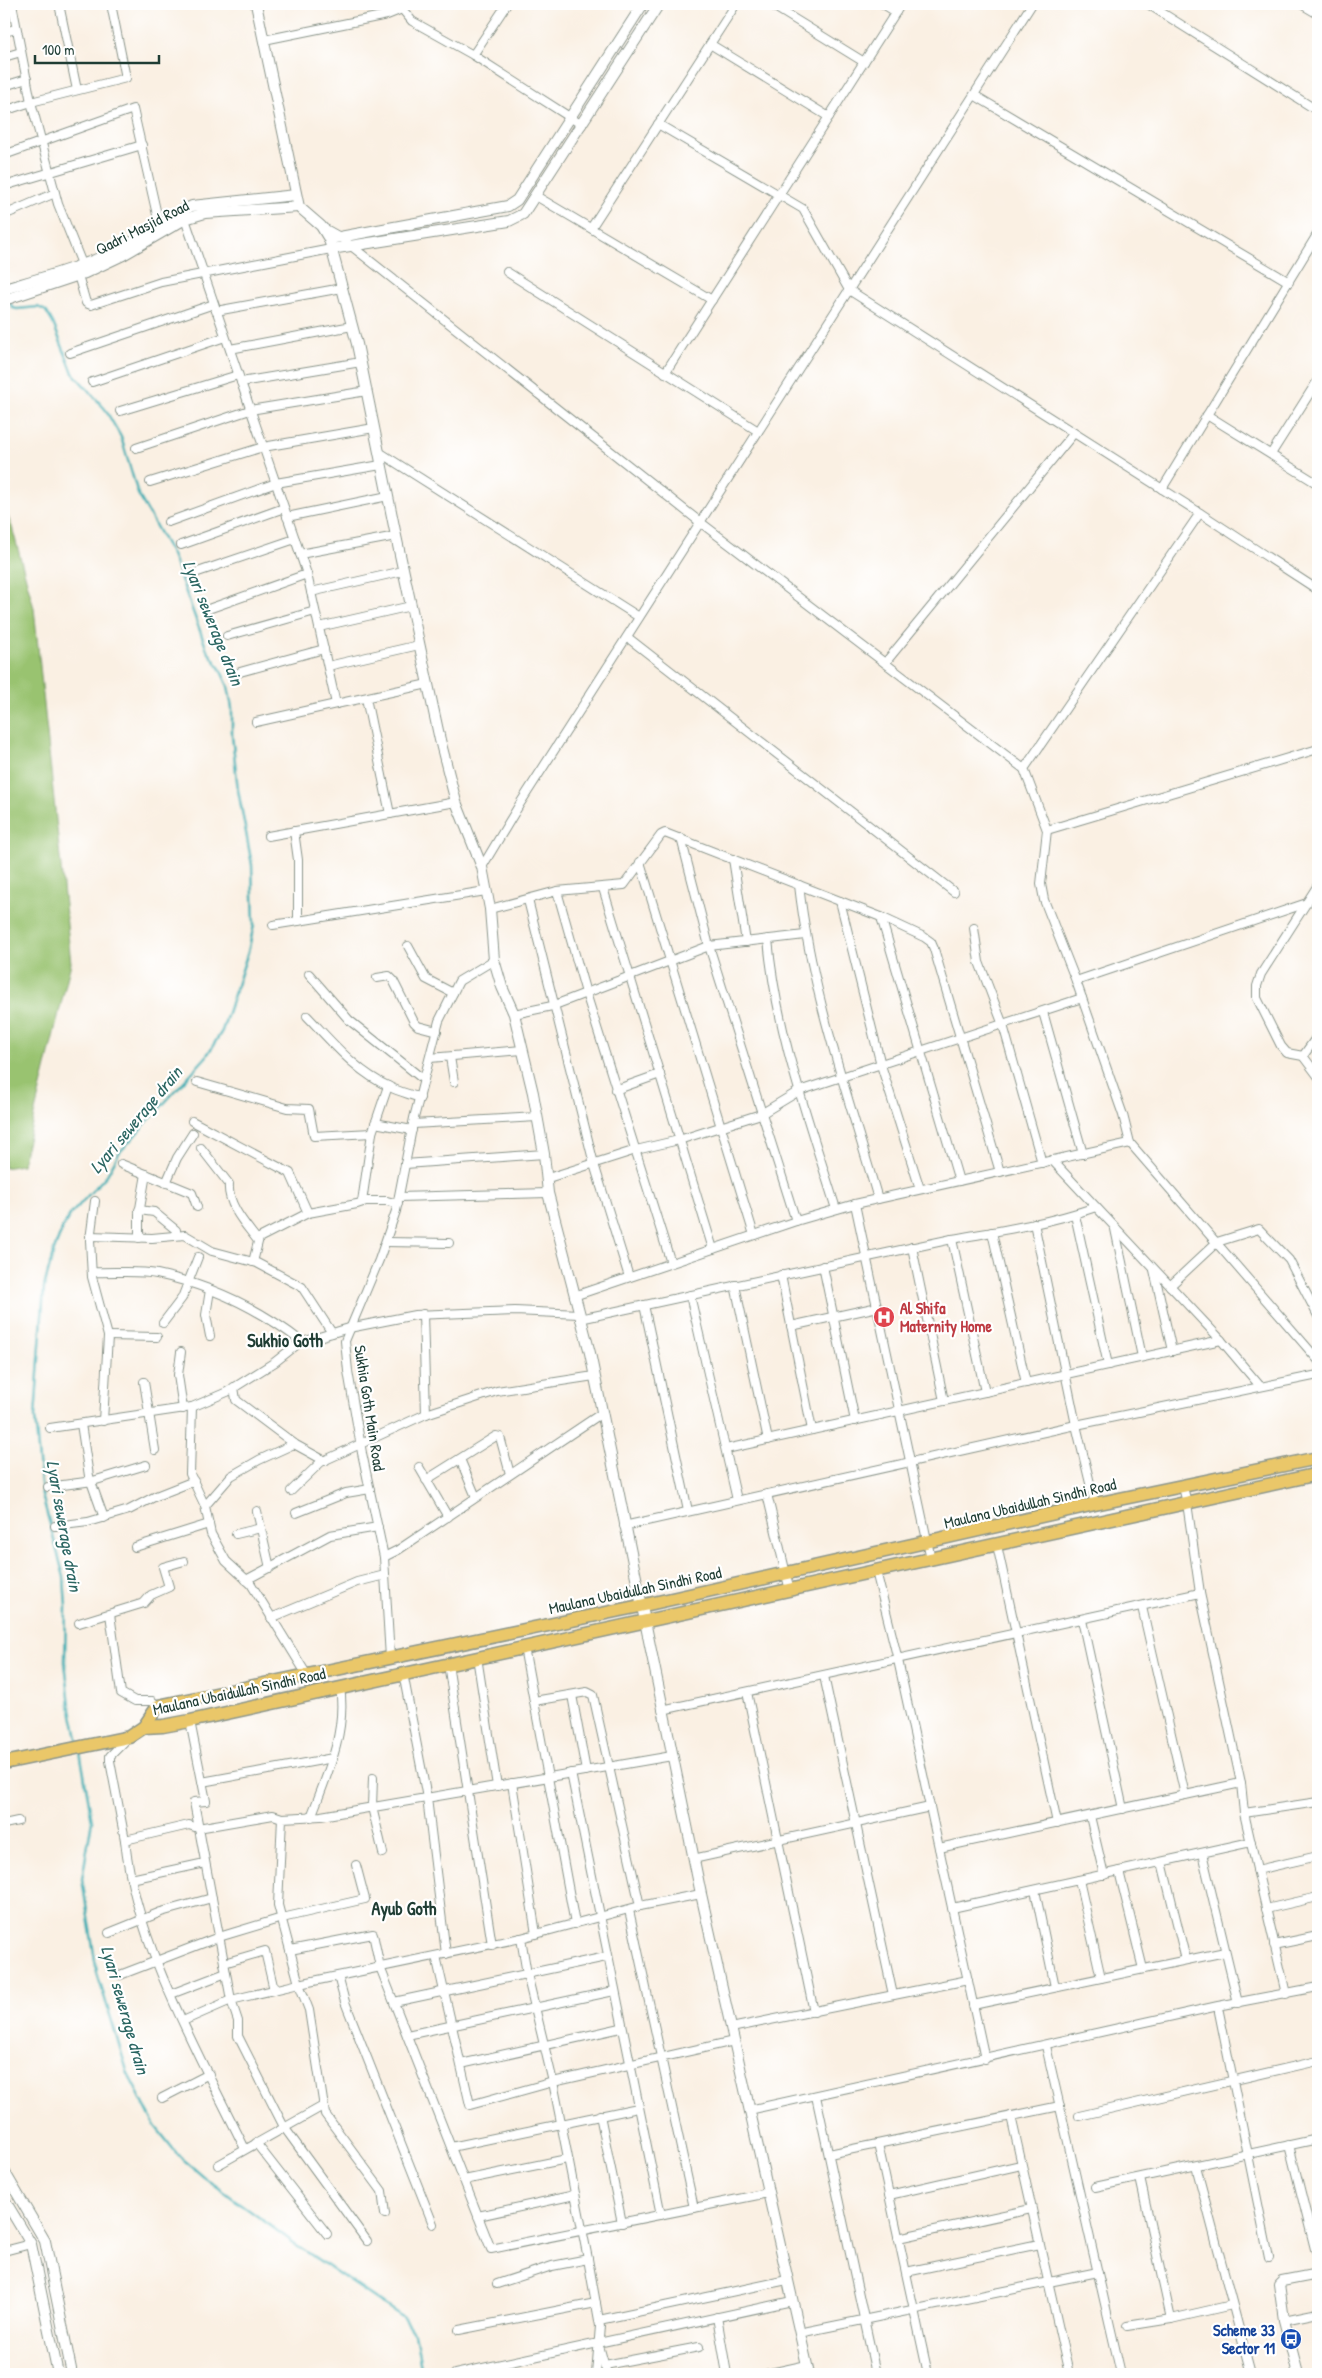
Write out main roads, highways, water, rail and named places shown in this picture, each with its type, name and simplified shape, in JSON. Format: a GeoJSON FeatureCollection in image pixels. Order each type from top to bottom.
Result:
{"type":"FeatureCollection","features":[{"type":"Feature","properties":{"kind":"main road","name":"Maulana Ubaidullah Sindhi Road"},"geometry":{"type":"LineString","coordinates":[[144,1727],[158,1706],[640,1606],[928,1543],[1095,1504],[1318,1458]]}},
{"type":"Feature","properties":{"kind":"main road","name":"Maulana Ubaidullah Sindhi Road"},"geometry":{"type":"LineString","coordinates":[[144,1727],[190,1721],[1318,1474]]}},
{"type":"Feature","properties":{"kind":"main road"},"geometry":{"type":"LineString","coordinates":[[4,1763],[129,1737],[144,1727]]}},
{"type":"Feature","properties":{"kind":"waterway","name":"Lyari sewerage drain"},"geometry":{"type":"LineString","coordinates":[[9,301],[13,308],[38,307],[46,311],[53,323],[73,373],[105,409],[121,437],[138,494],[173,557],[207,650],[219,667],[228,686],[232,708],[232,735],[238,790],[252,865],[254,925],[248,952],[222,1031],[206,1057],[119,1153],[107,1175],[70,1215],[54,1250],[44,1287],[35,1417],[42,1495],[64,1577],[66,1607],[65,1662],[70,1705],[78,1743]]}},
{"type":"Feature","properties":{"kind":"waterway","name":"Lyari sewerage drain"},"geometry":{"type":"LineString","coordinates":[[80,1751],[92,1821],[82,1879],[97,1973],[128,2074],[155,2126],[178,2155],[204,2177],[298,2246],[404,2318],[415,2333],[422,2374]]}},
{"type":"Feature","properties":{"kind":"place","name":"Al Shifa Maternity Home"},"geometry":{"type":"Point","coordinates":[884,1317]}},
{"type":"Feature","properties":{"kind":"place","name":"Scheme 33 Sector 11"},"geometry":{"type":"Point","coordinates":[1291,2339]}},
{"type":"Feature","properties":{"kind":"district","name":"Sukhio Goth"},"geometry":{"type":"Point","coordinates":[285,1341]}},
{"type":"Feature","properties":{"kind":"district","name":"Ayub Goth"},"geometry":{"type":"Point","coordinates":[404,1909]}}]}
